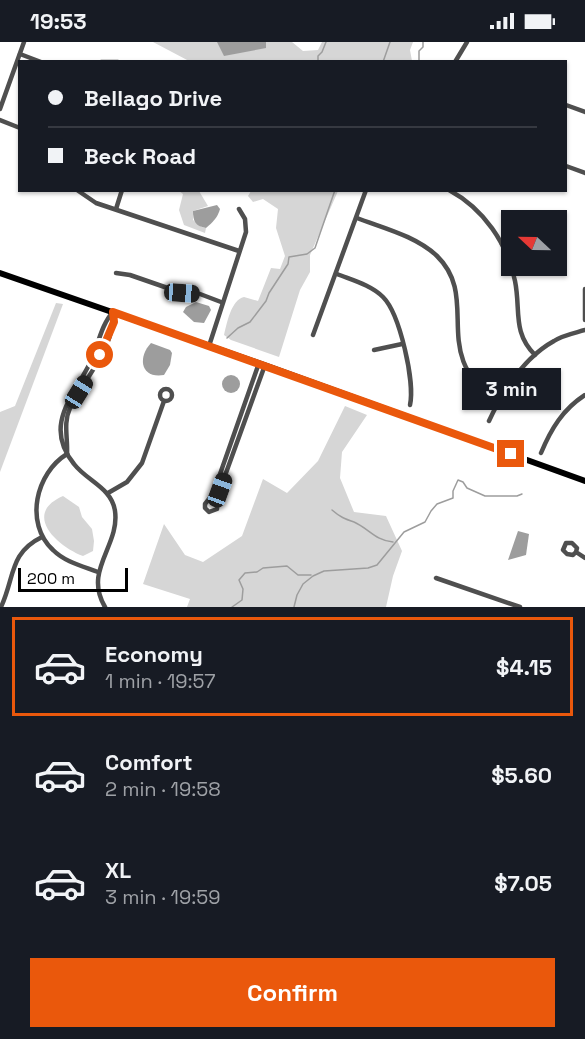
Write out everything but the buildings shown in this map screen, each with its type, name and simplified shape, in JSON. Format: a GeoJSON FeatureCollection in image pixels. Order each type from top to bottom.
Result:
{"type":"FeatureCollection","features":[{"type":"Feature","properties":{"kind":"main road"},"geometry":{"type":"LineString","coordinates":[[0,273],[262,364],[585,482]]}},
{"type":"Feature","properties":{"kind":"street"},"geometry":{"type":"LineString","coordinates":[[0,109],[24,42]]}},
{"type":"Feature","properties":{"kind":"street"},"geometry":{"type":"LineString","coordinates":[[455,60],[467,42]]}},
{"type":"Feature","properties":{"kind":"street"},"geometry":{"type":"LineString","coordinates":[[20,54],[36,60]]}},
{"type":"Feature","properties":{"kind":"street"},"geometry":{"type":"LineString","coordinates":[[567,105],[585,112]]}},
{"type":"Feature","properties":{"kind":"street"},"geometry":{"type":"LineString","coordinates":[[0,120],[18,127]]}},
{"type":"Feature","properties":{"kind":"street"},"geometry":{"type":"LineString","coordinates":[[567,166],[585,173]]}},
{"type":"Feature","properties":{"kind":"street"},"geometry":{"type":"LineString","coordinates":[[79,192],[96,202],[239,251]]}},
{"type":"Feature","properties":{"kind":"street"},"geometry":{"type":"LineString","coordinates":[[116,208],[121,192]]}},
{"type":"Feature","properties":{"kind":"street"},"geometry":{"type":"LineString","coordinates":[[313,335],[365,192]]}},
{"type":"Feature","properties":{"kind":"street"},"geometry":{"type":"LineString","coordinates":[[452,192],[474,207],[490,225],[501,242]]}},
{"type":"Feature","properties":{"kind":"street"},"geometry":{"type":"LineString","coordinates":[[208,346],[246,225],[239,209]]}},
{"type":"Feature","properties":{"kind":"street"},"geometry":{"type":"LineString","coordinates":[[357,218],[418,242],[438,256],[454,284],[457,302],[457,337],[468,374],[478,386],[499,402]]}},
{"type":"Feature","properties":{"kind":"street"},"geometry":{"type":"LineString","coordinates":[[116,273],[130,275],[182,293],[200,294],[221,302]]}},
{"type":"Feature","properties":{"kind":"street"},"geometry":{"type":"LineString","coordinates":[[337,274],[369,287],[382,296],[395,316],[412,388],[410,405]]}},
{"type":"Feature","properties":{"kind":"street"},"geometry":{"type":"LineString","coordinates":[[513,276],[521,334],[525,344],[535,355]]}},
{"type":"Feature","properties":{"kind":"street"},"geometry":{"type":"LineString","coordinates":[[585,289],[585,320]]}},
{"type":"Feature","properties":{"kind":"street"},"geometry":{"type":"LineString","coordinates":[[105,607],[100,599],[98,572],[115,524],[115,511],[108,493],[81,472],[67,454],[67,416],[107,340],[114,322],[113,312]]}},
{"type":"Feature","properties":{"kind":"street"},"geometry":{"type":"LineString","coordinates":[[489,421],[499,402],[535,355],[554,340],[585,330]]}},
{"type":"Feature","properties":{"kind":"street"},"geometry":{"type":"LineString","coordinates":[[374,350],[402,344]]}},
{"type":"Feature","properties":{"kind":"street"},"geometry":{"type":"LineString","coordinates":[[262,364],[218,495],[217,509],[209,512],[205,504],[213,494],[262,364]]}},
{"type":"Feature","properties":{"kind":"street"},"geometry":{"type":"LineString","coordinates":[[541,453],[561,415],[585,395]]}},
{"type":"Feature","properties":{"kind":"street"},"geometry":{"type":"LineString","coordinates":[[108,493],[127,482],[142,463],[164,401]]}},
{"type":"Feature","properties":{"kind":"street"},"geometry":{"type":"LineString","coordinates":[[67,454],[49,469],[41,486],[36,508],[38,525],[42,537],[62,557],[98,572]]}},
{"type":"Feature","properties":{"kind":"street"},"geometry":{"type":"LineString","coordinates":[[2,607],[19,554],[28,544],[42,537]]}},
{"type":"Feature","properties":{"kind":"street"},"geometry":{"type":"LineString","coordinates":[[576,552],[585,558]]}},
{"type":"Feature","properties":{"kind":"street"},"geometry":{"type":"LineString","coordinates":[[436,578],[520,607]]}},
{"type":"Feature","properties":{"kind":"shaded area"},"geometry":{"type":"Polygon","coordinates":[[[153,42],[292,42],[303,51],[318,50],[322,42],[413,42],[410,50],[412,60],[187,60],[153,42]]]}},
{"type":"Feature","properties":{"kind":"shaded area"},"geometry":{"type":"Polygon","coordinates":[[[217,42],[266,42],[266,48],[224,56],[217,42]]]}},
{"type":"Feature","properties":{"kind":"shaded area"},"geometry":{"type":"Polygon","coordinates":[[[180,192],[200,192],[208,206],[193,211],[193,220],[206,228],[205,233],[184,225],[179,210],[183,194],[180,192]]]}},
{"type":"Feature","properties":{"kind":"shaded area"},"geometry":{"type":"Polygon","coordinates":[[[250,192],[338,192],[310,255],[310,272],[300,290],[279,357],[231,340],[224,335],[230,313],[236,303],[244,297],[258,301],[271,268],[280,269],[285,256],[276,228],[278,209],[263,199],[253,202],[248,196],[250,192]]]}},
{"type":"Feature","properties":{"kind":"shaded area"},"geometry":{"type":"Polygon","coordinates":[[[217,205],[220,209],[218,214],[206,228],[195,222],[193,211],[217,205]]]}},
{"type":"Feature","properties":{"kind":"shaded area"},"geometry":{"type":"Polygon","coordinates":[[[196,302],[209,306],[211,310],[204,323],[194,322],[183,312],[186,307],[196,302]]]}},
{"type":"Feature","properties":{"kind":"shaded area"},"geometry":{"type":"Polygon","coordinates":[[[56,303],[63,304],[0,472],[0,412],[15,406],[56,303]]]}},
{"type":"Feature","properties":{"kind":"shaded area"},"geometry":{"type":"Polygon","coordinates":[[[151,343],[170,350],[172,353],[170,365],[164,375],[150,374],[146,371],[144,355],[151,343]]]}},
{"type":"Feature","properties":{"kind":"shaded area"},"geometry":{"type":"Polygon","coordinates":[[[231,375],[237,378],[240,384],[237,390],[231,393],[225,390],[222,384],[225,378],[231,375]]]}},
{"type":"Feature","properties":{"kind":"shaded area"},"geometry":{"type":"Polygon","coordinates":[[[345,406],[367,415],[342,452],[340,478],[354,512],[386,516],[402,551],[386,607],[187,607],[190,599],[143,584],[164,524],[185,555],[203,562],[242,536],[263,479],[287,493],[318,461],[345,406]]]}},
{"type":"Feature","properties":{"kind":"shaded area"},"geometry":{"type":"Polygon","coordinates":[[[63,496],[79,507],[82,517],[92,529],[93,551],[83,556],[54,537],[44,520],[45,512],[51,503],[63,496]]]}},
{"type":"Feature","properties":{"kind":"shaded area"},"geometry":{"type":"Polygon","coordinates":[[[518,531],[529,534],[526,555],[508,560],[518,531]]]}},
{"type":"Feature","properties":{"kind":"waterway"},"geometry":{"type":"LineString","coordinates":[[318,60],[326,42]]}},
{"type":"Feature","properties":{"kind":"waterway"},"geometry":{"type":"LineString","coordinates":[[384,60],[390,42]]}},
{"type":"Feature","properties":{"kind":"waterway"},"geometry":{"type":"LineString","coordinates":[[419,60],[419,51],[423,47],[423,42]]}},
{"type":"Feature","properties":{"kind":"waterway"},"geometry":{"type":"LineString","coordinates":[[227,338],[238,328],[250,322],[266,301],[288,264],[289,257],[307,254],[315,248],[334,192]]}},
{"type":"Feature","properties":{"kind":"waterway"},"geometry":{"type":"LineString","coordinates":[[294,607],[303,584],[313,576],[324,571],[368,568],[377,565],[404,532],[425,522],[437,504],[453,498],[453,491],[458,480],[463,482],[467,488],[485,496],[522,494]]}},
{"type":"Feature","properties":{"kind":"waterway"},"geometry":{"type":"LineString","coordinates":[[332,510],[377,537],[393,542]]}},
{"type":"Feature","properties":{"kind":"waterway"},"geometry":{"type":"LineString","coordinates":[[232,607],[242,600],[243,589],[239,580],[245,573],[257,572],[263,568],[287,566],[298,575],[311,575]]}},
{"type":"Feature","properties":{"kind":"route"},"geometry":{"type":"LineString","coordinates":[[100,355],[114,322],[113,312],[511,454]]}}]}
